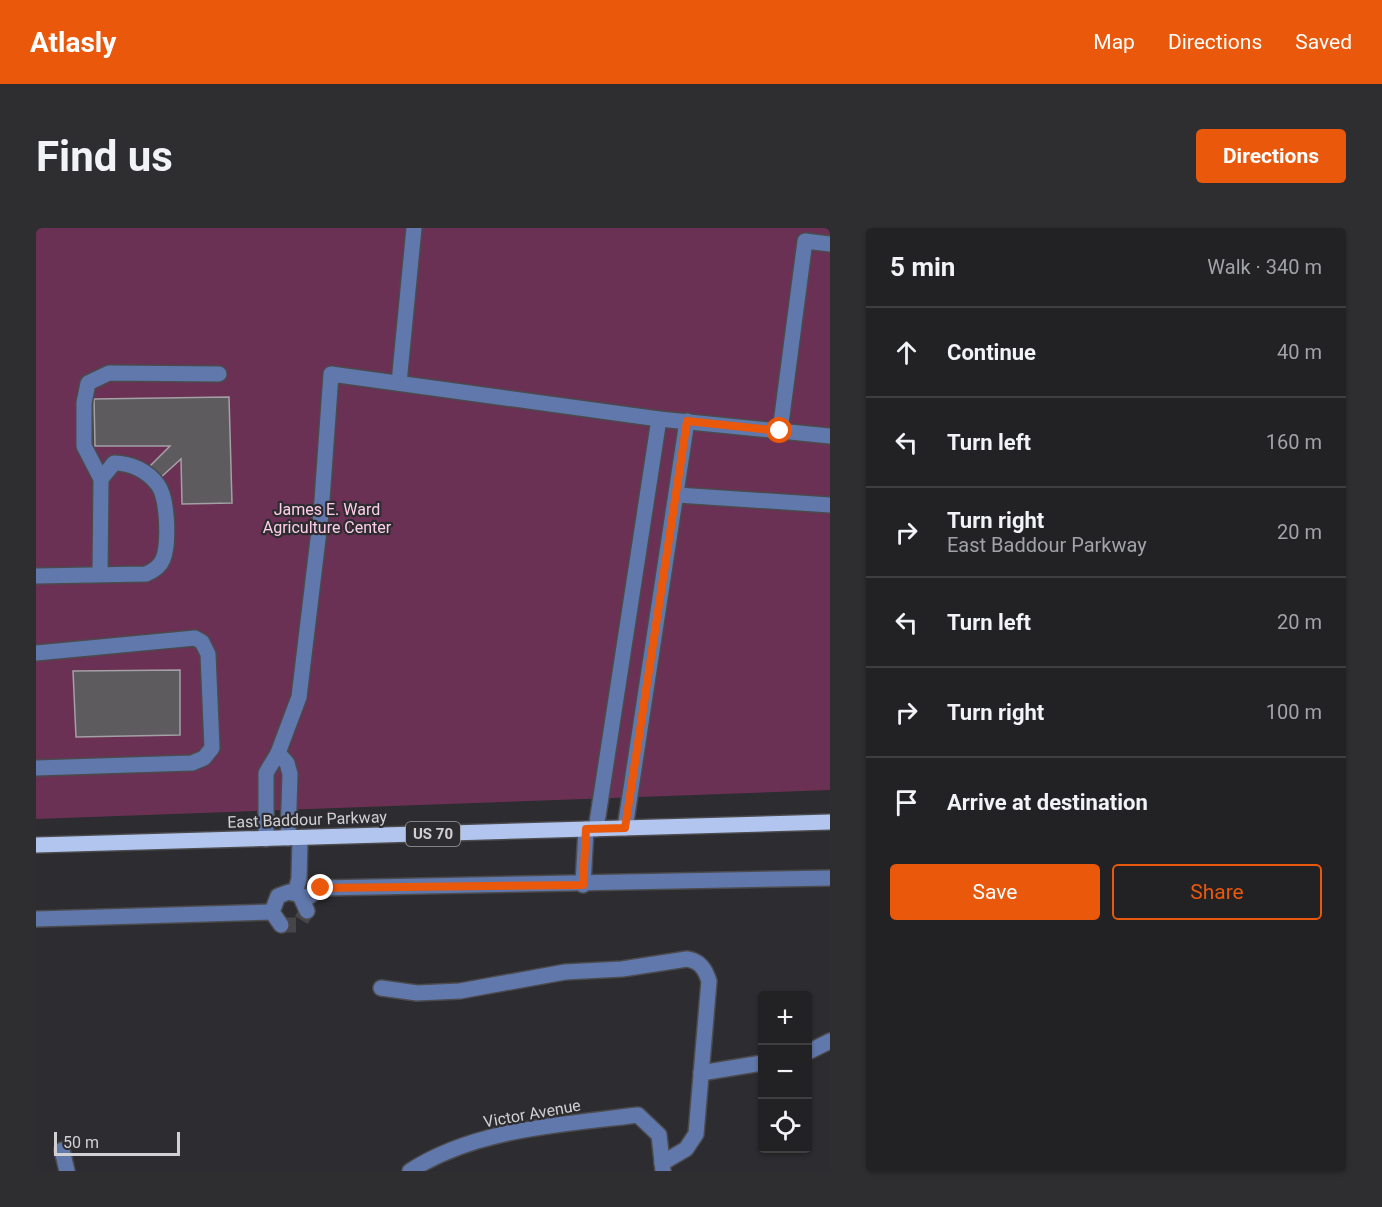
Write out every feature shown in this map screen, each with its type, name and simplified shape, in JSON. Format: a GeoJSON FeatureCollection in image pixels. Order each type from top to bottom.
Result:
{"type":"FeatureCollection","features":[{"type":"Feature","properties":{"kind":"main road","name":"East Baddour Parkway"},"geometry":{"type":"LineString","coordinates":[[36,846],[830,822]]}},
{"type":"Feature","properties":{"kind":"street"},"geometry":{"type":"LineString","coordinates":[[399,383],[414,228]]}},
{"type":"Feature","properties":{"kind":"street"},"geometry":{"type":"LineString","coordinates":[[780,431],[805,241],[830,244]]}},
{"type":"Feature","properties":{"kind":"street"},"geometry":{"type":"LineString","coordinates":[[100,575],[101,478],[84,446],[84,403],[88,383],[109,373],[219,374]]}},
{"type":"Feature","properties":{"kind":"street"},"geometry":{"type":"LineString","coordinates":[[266,838],[266,773],[278,753],[299,698],[321,514],[331,374],[659,419],[830,436]]}},
{"type":"Feature","properties":{"kind":"street"},"geometry":{"type":"LineString","coordinates":[[583,885],[591,829],[626,640],[659,419]]}},
{"type":"Feature","properties":{"kind":"street"},"geometry":{"type":"LineString","coordinates":[[625,828],[687,421]]}},
{"type":"Feature","properties":{"kind":"street"},"geometry":{"type":"LineString","coordinates":[[36,576],[146,574],[155,570],[163,560],[166,536],[165,501],[158,485],[137,467],[126,463],[114,463],[101,478]]}},
{"type":"Feature","properties":{"kind":"street"},"geometry":{"type":"LineString","coordinates":[[676,495],[830,505]]}},
{"type":"Feature","properties":{"kind":"street"},"geometry":{"type":"LineString","coordinates":[[36,652],[195,638],[202,642],[208,654],[212,748],[204,758],[192,763],[36,768]]}},
{"type":"Feature","properties":{"kind":"street"},"geometry":{"type":"LineString","coordinates":[[626,640],[654,641]]}},
{"type":"Feature","properties":{"kind":"street"},"geometry":{"type":"LineString","coordinates":[[278,753],[287,763],[290,774],[294,838],[302,901]]}},
{"type":"Feature","properties":{"kind":"street"},"geometry":{"type":"LineString","coordinates":[[272,912],[278,896],[302,901],[321,888],[583,885],[830,878]]}},
{"type":"Feature","properties":{"kind":"street"},"geometry":{"type":"LineString","coordinates":[[36,919],[272,912]]}},
{"type":"Feature","properties":{"kind":"street"},"geometry":{"type":"LineString","coordinates":[[272,912],[281,926]]}},
{"type":"Feature","properties":{"kind":"street"},"geometry":{"type":"LineString","coordinates":[[381,988],[417,993],[460,991],[566,972],[622,969],[687,959],[696,960],[709,981],[696,1134],[692,1143],[663,1167]]}},
{"type":"Feature","properties":{"kind":"street"},"geometry":{"type":"LineString","coordinates":[[812,1050],[830,1041]]}},
{"type":"Feature","properties":{"kind":"street"},"geometry":{"type":"LineString","coordinates":[[701,1073],[758,1064]]}},
{"type":"Feature","properties":{"kind":"street","name":"Victor Avenue"},"geometry":{"type":"LineString","coordinates":[[411,1171],[437,1154],[530,1129],[638,1115],[659,1135],[663,1167]]}},
{"type":"Feature","properties":{"kind":"street"},"geometry":{"type":"LineString","coordinates":[[62,1150],[67,1171]]}},
{"type":"Feature","properties":{"kind":"green space","name":"James E. Ward Agriculture Center"},"geometry":{"type":"Polygon","coordinates":[[[36,228],[830,228],[830,790],[36,819],[36,228]]]}},
{"type":"Feature","properties":{"kind":"building"},"geometry":{"type":"Polygon","coordinates":[[[229,397],[232,503],[182,504],[181,459],[159,479],[148,468],[170,446],[95,446],[94,399],[229,397]]]}},
{"type":"Feature","properties":{"kind":"building"},"geometry":{"type":"Polygon","coordinates":[[[180,670],[180,735],[76,737],[73,671],[180,670]]]}},
{"type":"Feature","properties":{"kind":"tunnel"},"geometry":{"type":"LineString","coordinates":[[281,925],[298,925],[307,911]]}},
{"type":"Feature","properties":{"kind":"route"},"geometry":{"type":"LineString","coordinates":[[321,888],[504,884],[583,885],[586,829],[625,828],[687,421],[780,431]]}}]}
